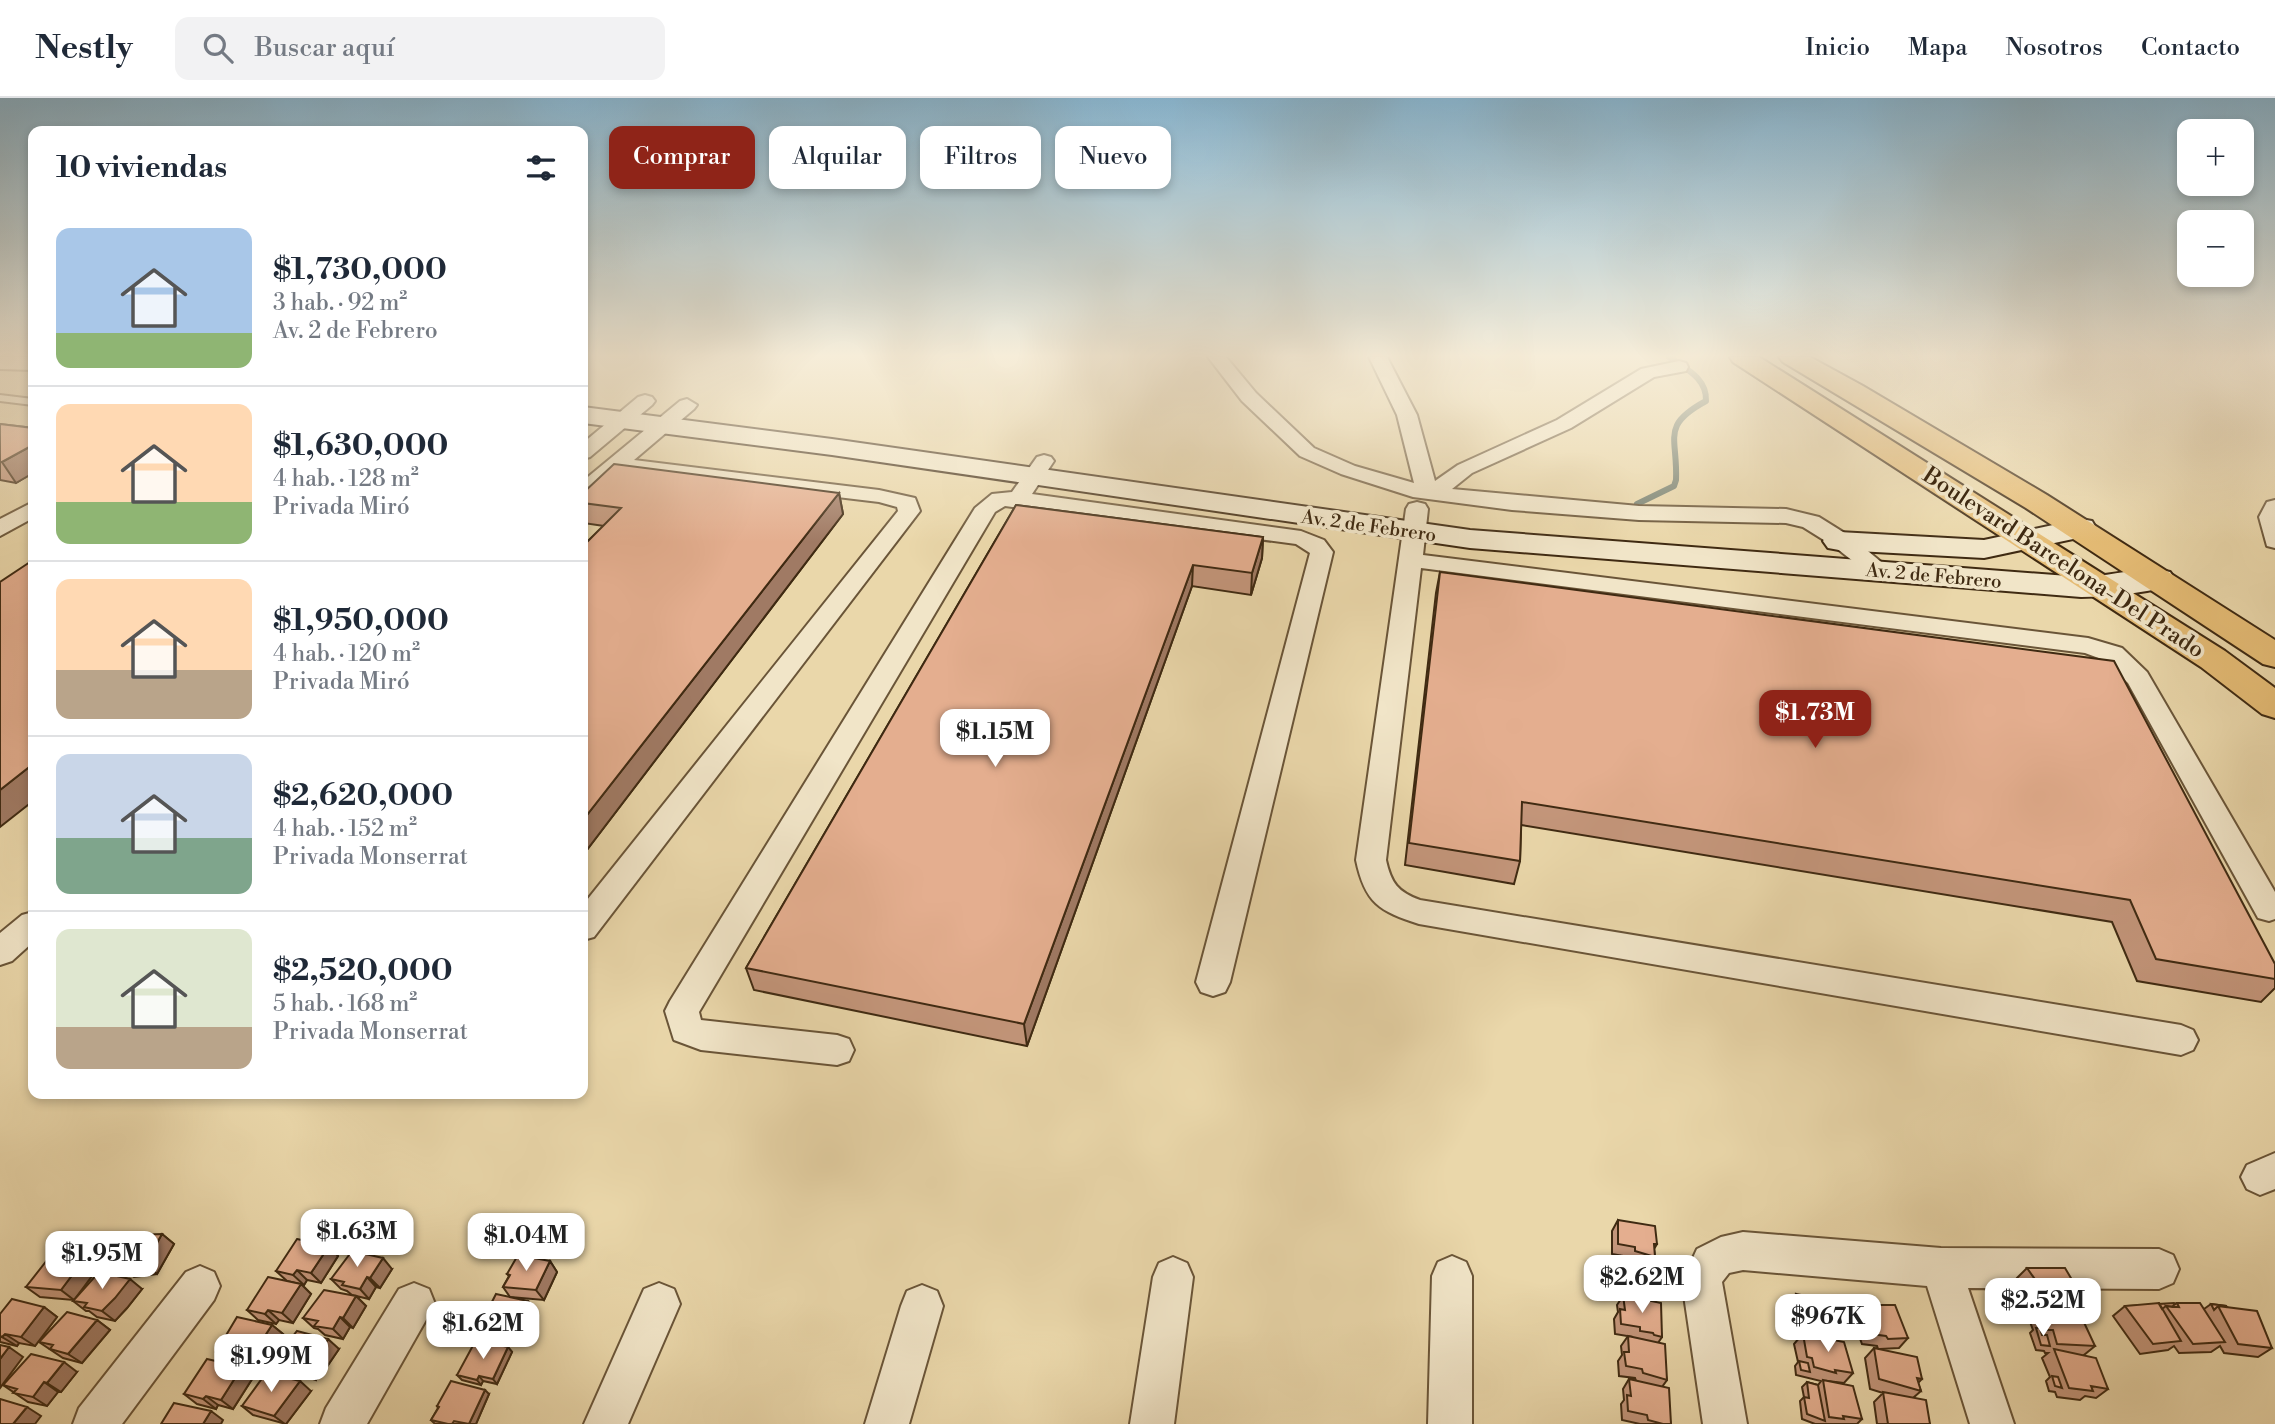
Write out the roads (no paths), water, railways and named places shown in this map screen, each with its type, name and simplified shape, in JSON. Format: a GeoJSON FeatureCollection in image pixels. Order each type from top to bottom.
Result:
{"type":"FeatureCollection","features":[{"type":"Feature","properties":{"kind":"main road","name":"Av. 2 de Febrero"},"geometry":{"type":"LineString","coordinates":[[650,419],[663,425],[832,447],[1032,480],[1470,540],[2102,587],[2159,579]]}},
{"type":"Feature","properties":{"kind":"main road","name":"Av. 2 de Febrero"},"geometry":{"type":"LineString","coordinates":[[751,419],[1032,480]]}},
{"type":"Feature","properties":{"kind":"main road","name":"Boulevard Barcelona-Del Prado"},"geometry":{"type":"LineString","coordinates":[[1839,419],[2213,659],[2275,706]]}},
{"type":"Feature","properties":{"kind":"main road","name":"Boulevard Barcelona-Del Prado"},"geometry":{"type":"LineString","coordinates":[[1901,419],[2081,527],[2275,656]]}},
{"type":"Feature","properties":{"kind":"main road","name":"Av. 2 de Febrero"},"geometry":{"type":"LineString","coordinates":[[1414,534],[1567,525],[1984,549],[2081,527]]}},
{"type":"Feature","properties":{"kind":"street"},"geometry":{"type":"LineString","coordinates":[[588,449],[624,419]]}},
{"type":"Feature","properties":{"kind":"street"},"geometry":{"type":"LineString","coordinates":[[588,488],[670,419]]}},
{"type":"Feature","properties":{"kind":"street"},"geometry":{"type":"LineString","coordinates":[[1272,419],[1307,452],[1348,470],[1421,492],[1512,503],[1639,513],[1786,516],[1811,522],[1880,570]]}},
{"type":"Feature","properties":{"kind":"street"},"geometry":{"type":"LineString","coordinates":[[1407,419],[1425,484],[1435,489],[1488,457],[1572,419]]}},
{"type":"Feature","properties":{"kind":"street"},"geometry":{"type":"LineString","coordinates":[[588,922],[909,511],[907,503],[879,496],[615,464]]}},
{"type":"Feature","properties":{"kind":"street"},"geometry":{"type":"LineString","coordinates":[[837,1050],[701,1035],[686,1030],[682,1011],[986,508],[1032,480],[1301,538],[1316,545],[1322,552],[1213,982]]}},
{"type":"Feature","properties":{"kind":"street"},"geometry":{"type":"LineString","coordinates":[[2275,508],[2270,517],[2275,541]]}},
{"type":"Feature","properties":{"kind":"street"},"geometry":{"type":"LineString","coordinates":[[0,529],[28,512]]}},
{"type":"Feature","properties":{"kind":"street"},"geometry":{"type":"LineString","coordinates":[[2181,1040],[1419,912],[1392,903],[1376,885],[1371,860],[1414,534],[2088,646],[2112,654],[2138,678],[2269,909]]}},
{"type":"Feature","properties":{"kind":"street"},"geometry":{"type":"LineString","coordinates":[[0,952],[28,928]]}},
{"type":"Feature","properties":{"kind":"street"},"geometry":{"type":"LineString","coordinates":[[1725,1424],[1702,1282],[1704,1268],[1718,1255],[1743,1251],[1941,1268],[2159,1269]]}},
{"type":"Feature","properties":{"kind":"street"},"geometry":{"type":"LineString","coordinates":[[1941,1268],[1992,1424]]}},
{"type":"Feature","properties":{"kind":"street"},"geometry":{"type":"LineString","coordinates":[[1450,1424],[1452,1276]]}},
{"type":"Feature","properties":{"kind":"street"},"geometry":{"type":"LineString","coordinates":[[1152,1424],[1173,1277]]}},
{"type":"Feature","properties":{"kind":"street"},"geometry":{"type":"LineString","coordinates":[[95,1424],[200,1286]]}},
{"type":"Feature","properties":{"kind":"street"},"geometry":{"type":"LineString","coordinates":[[342,1424],[414,1304]]}},
{"type":"Feature","properties":{"kind":"street"},"geometry":{"type":"LineString","coordinates":[[606,1424],[659,1304]]}},
{"type":"Feature","properties":{"kind":"street"},"geometry":{"type":"LineString","coordinates":[[887,1424],[922,1306]]}},
{"type":"Feature","properties":{"kind":"waterway"},"geometry":{"type":"LineString","coordinates":[[1637,504],[1674,486],[1674,434],[1681,419]]}}]}
